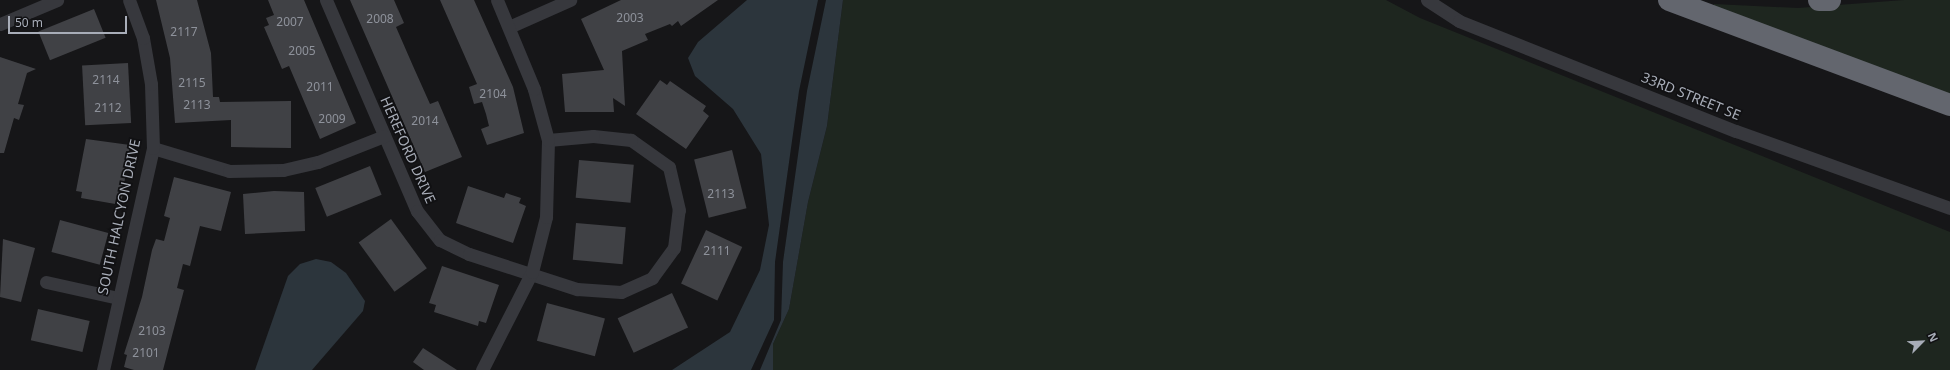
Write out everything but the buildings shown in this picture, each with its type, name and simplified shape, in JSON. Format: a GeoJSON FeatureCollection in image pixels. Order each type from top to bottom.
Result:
{"type":"FeatureCollection","features":[{"type":"Feature","properties":{"kind":"highway"},"geometry":{"type":"LineString","coordinates":[[1669,0],[1950,105]]}},
{"type":"Feature","properties":{"kind":"highway"},"geometry":{"type":"LineString","coordinates":[[1819,0],[1830,0]]}},
{"type":"Feature","properties":{"kind":"street"},"geometry":{"type":"LineString","coordinates":[[0,24],[57,0]]}},
{"type":"Feature","properties":{"kind":"street","name":"SOUTH HALCYON DRIVE"},"geometry":{"type":"LineString","coordinates":[[102,370],[153,148],[151,84],[143,38],[129,0]]}},
{"type":"Feature","properties":{"kind":"street","name":"HEREFORD DRIVE"},"geometry":{"type":"LineString","coordinates":[[326,0],[417,211],[440,240],[469,254],[532,272],[577,289],[621,292],[652,278],[674,248],[679,210],[669,167],[631,140],[593,136],[548,140]]}},
{"type":"Feature","properties":{"kind":"street"},"geometry":{"type":"LineString","coordinates":[[482,370],[532,272],[546,217],[548,140],[534,90],[497,0]]}},
{"type":"Feature","properties":{"kind":"street"},"geometry":{"type":"LineString","coordinates":[[509,27],[570,0]]}},
{"type":"Feature","properties":{"kind":"street","name":"33RD STREET SE"},"geometry":{"type":"LineString","coordinates":[[1427,0],[1459,21],[1736,131],[1950,208]]}},
{"type":"Feature","properties":{"kind":"street"},"geometry":{"type":"LineString","coordinates":[[153,148],[229,171],[283,170],[318,162],[384,136]]}},
{"type":"Feature","properties":{"kind":"street"},"geometry":{"type":"LineString","coordinates":[[46,282],[118,298]]}},
{"type":"Feature","properties":{"kind":"shaded area"},"geometry":{"type":"Polygon","coordinates":[[[747,0],[818,0],[799,91],[775,262],[774,320],[751,370],[672,370],[730,332],[760,270],[769,225],[761,154],[733,109],[695,76],[688,58],[698,42],[747,0]]]}},
{"type":"Feature","properties":{"kind":"shaded area"},"geometry":{"type":"Polygon","coordinates":[[[826,0],[843,0],[827,126],[808,202],[789,309],[773,344],[773,370],[760,370],[781,320],[783,262],[807,91],[826,0]]]}},
{"type":"Feature","properties":{"kind":"shaded area"},"geometry":{"type":"Polygon","coordinates":[[[843,0],[1386,0],[1420,18],[1950,232],[1950,370],[773,370],[773,344],[789,309],[808,202],[827,126],[843,0]]]}},
{"type":"Feature","properties":{"kind":"shaded area"},"geometry":{"type":"Polygon","coordinates":[[[1904,0],[1950,0],[1950,96],[1712,9],[1714,4],[1798,8],[1904,0]]]}},
{"type":"Feature","properties":{"kind":"shaded area"},"geometry":{"type":"Polygon","coordinates":[[[316,259],[331,262],[346,273],[365,301],[363,311],[312,370],[255,370],[288,276],[300,264],[316,259]]]}}]}
